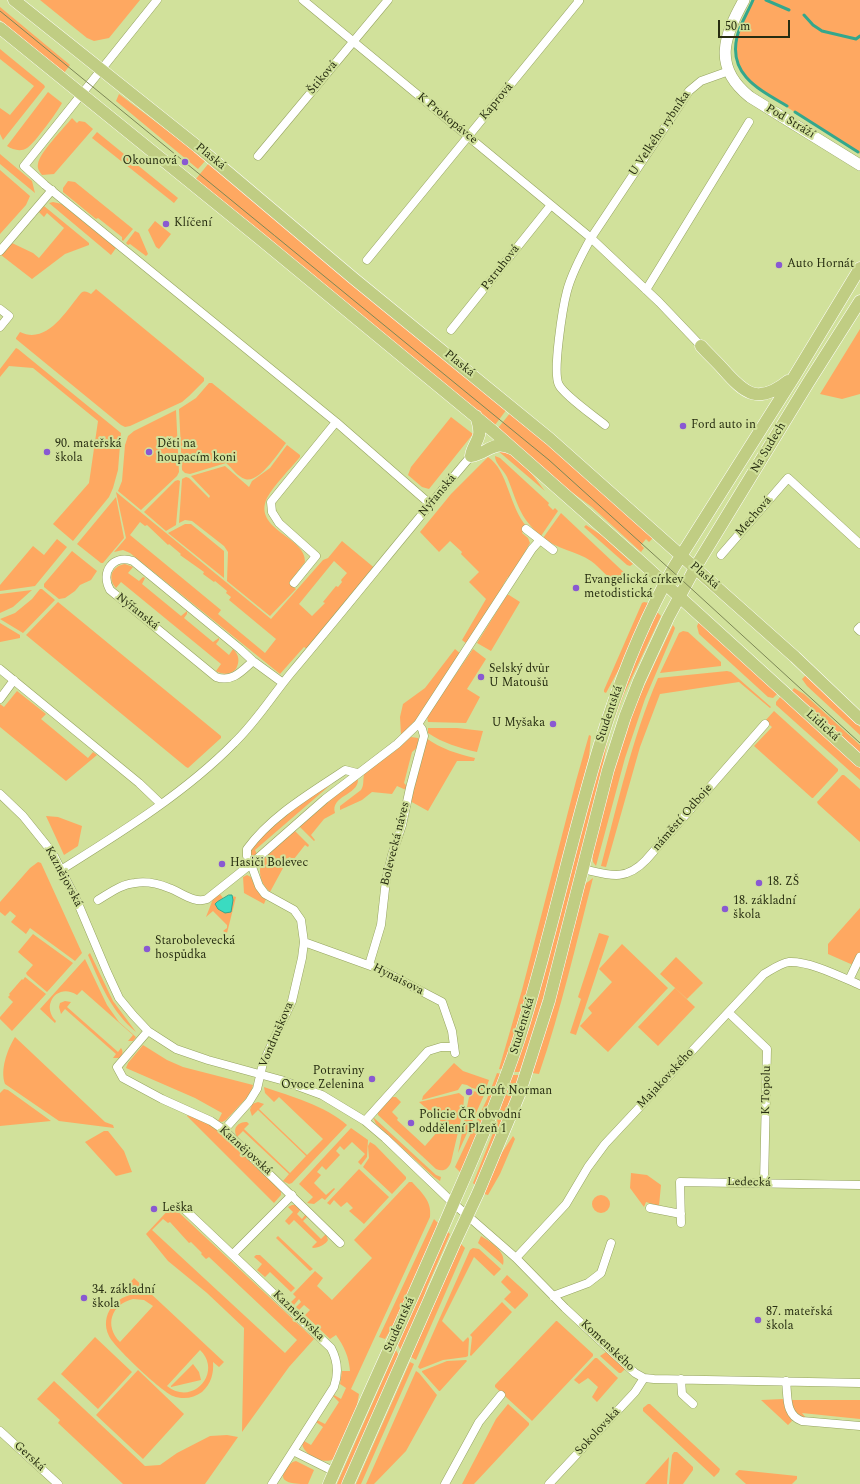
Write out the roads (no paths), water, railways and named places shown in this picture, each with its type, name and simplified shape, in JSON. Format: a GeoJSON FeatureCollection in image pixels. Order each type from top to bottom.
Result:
{"type":"FeatureCollection","features":[{"type":"Feature","properties":{"kind":"main road","name":"Plaská"},"geometry":{"type":"LineString","coordinates":[[14,0],[198,147],[353,278],[550,439],[808,670],[860,719]]}},
{"type":"Feature","properties":{"kind":"main road"},"geometry":{"type":"LineString","coordinates":[[0,28],[82,93],[476,416],[679,596]]}},
{"type":"Feature","properties":{"kind":"main road","name":"Na Sudech"},"geometry":{"type":"LineString","coordinates":[[681,556],[794,377],[860,268]]}},
{"type":"Feature","properties":{"kind":"main road","name":"Na Sudech"},"geometry":{"type":"LineString","coordinates":[[679,596],[860,301]]}},
{"type":"Feature","properties":{"kind":"main road"},"geometry":{"type":"LineString","coordinates":[[701,346],[736,384],[747,392],[759,394],[771,392],[794,377]]}},
{"type":"Feature","properties":{"kind":"main road"},"geometry":{"type":"LineString","coordinates":[[476,416],[479,436],[472,449],[471,456],[477,455],[492,446],[504,445],[517,451]]}},
{"type":"Feature","properties":{"kind":"main road","name":"Studentská"},"geometry":{"type":"LineString","coordinates":[[330,1484],[488,1124],[520,1037],[541,964],[589,777],[608,717],[631,657],[665,583],[681,556]]}},
{"type":"Feature","properties":{"kind":"main road","name":"Studentská"},"geometry":{"type":"LineString","coordinates":[[348,1484],[508,1124],[534,1050],[550,995],[608,770],[625,717],[639,681],[679,596]]}},
{"type":"Feature","properties":{"kind":"main road","name":"Lidická"},"geometry":{"type":"LineString","coordinates":[[679,596],[860,761]]}},
{"type":"Feature","properties":{"kind":"street"},"geometry":{"type":"LineString","coordinates":[[157,0],[24,166],[336,422],[430,504]]}},
{"type":"Feature","properties":{"kind":"street","name":"K Prokopávce"},"geometry":{"type":"LineString","coordinates":[[303,0],[591,238]]}},
{"type":"Feature","properties":{"kind":"street","name":"Štiková"},"geometry":{"type":"LineString","coordinates":[[258,156],[388,0]]}},
{"type":"Feature","properties":{"kind":"street","name":"Kaprová"},"geometry":{"type":"LineString","coordinates":[[367,260],[580,1],[578,0]]}},
{"type":"Feature","properties":{"kind":"street"},"geometry":{"type":"LineString","coordinates":[[729,71],[725,53],[727,36],[744,0]]}},
{"type":"Feature","properties":{"kind":"street","name":"Pod Stráží"},"geometry":{"type":"LineString","coordinates":[[729,71],[736,84],[750,97],[860,165]]}},
{"type":"Feature","properties":{"kind":"street","name":"U Velkého rybníka"},"geometry":{"type":"LineString","coordinates":[[605,425],[564,391],[558,383],[556,375],[560,332],[567,290],[580,257],[591,238],[689,91],[701,81],[729,71]]}},
{"type":"Feature","properties":{"kind":"street"},"geometry":{"type":"LineString","coordinates":[[646,290],[749,122]]}},
{"type":"Feature","properties":{"kind":"street"},"geometry":{"type":"LineString","coordinates":[[0,250],[52,190]]}},
{"type":"Feature","properties":{"kind":"street","name":"Pstruhová"},"geometry":{"type":"LineString","coordinates":[[451,330],[551,205]]}},
{"type":"Feature","properties":{"kind":"street"},"geometry":{"type":"LineString","coordinates":[[591,238],[646,290],[701,346]]}},
{"type":"Feature","properties":{"kind":"street"},"geometry":{"type":"LineString","coordinates":[[0,309],[9,316],[0,327]]}},
{"type":"Feature","properties":{"kind":"street"},"geometry":{"type":"LineString","coordinates":[[294,583],[316,556],[279,523],[272,512],[271,502],[336,422]]}},
{"type":"Feature","properties":{"kind":"street","name":"Nýřanská"},"geometry":{"type":"LineString","coordinates":[[61,870],[196,779],[242,736],[283,683],[471,456]]}},
{"type":"Feature","properties":{"kind":"street","name":"Mechová"},"geometry":{"type":"LineString","coordinates":[[721,555],[788,478],[860,544]]}},
{"type":"Feature","properties":{"kind":"street"},"geometry":{"type":"LineString","coordinates":[[526,529],[553,550]]}},
{"type":"Feature","properties":{"kind":"street"},"geometry":{"type":"LineString","coordinates":[[98,900],[124,885],[143,882],[168,887],[198,901],[202,901],[207,899],[251,864],[325,799],[397,744],[418,724],[532,549],[540,540]]}},
{"type":"Feature","properties":{"kind":"street","name":"Nýřanská"},"geometry":{"type":"LineString","coordinates":[[253,661],[231,679],[221,679],[216,677],[110,590],[106,580],[108,570],[111,565],[119,560],[133,561],[253,661],[283,683]]}},
{"type":"Feature","properties":{"kind":"street"},"geometry":{"type":"LineString","coordinates":[[0,669],[139,783],[161,804]]}},
{"type":"Feature","properties":{"kind":"street"},"geometry":{"type":"LineString","coordinates":[[0,699],[14,680]]}},
{"type":"Feature","properties":{"kind":"street","name":"Bolevecká náves"},"geometry":{"type":"LineString","coordinates":[[369,965],[382,925],[384,893],[389,868],[402,825],[424,736],[422,729],[418,724]]}},
{"type":"Feature","properties":{"kind":"street","name":"náměstí Odboje"},"geometry":{"type":"LineString","coordinates":[[582,869],[618,876],[634,871],[646,860],[765,724]]}},
{"type":"Feature","properties":{"kind":"street"},"geometry":{"type":"LineString","coordinates":[[251,864],[247,856],[247,849],[281,814],[345,770],[358,773]]}},
{"type":"Feature","properties":{"kind":"street","name":"Kaznějovská"},"geometry":{"type":"LineString","coordinates":[[0,794],[23,816],[52,852],[119,998],[148,1031],[176,1049],[208,1060],[281,1080],[322,1095],[365,1122],[385,1138],[453,1203],[468,1215]]}},
{"type":"Feature","properties":{"kind":"street","name":"Vondruškova"},"geometry":{"type":"LineString","coordinates":[[224,1130],[252,1098],[259,1085],[263,1063],[292,1001],[302,958],[304,942],[303,926],[298,915],[294,910],[265,894],[259,886],[251,864]]}},
{"type":"Feature","properties":{"kind":"street","name":"Hynaisova"},"geometry":{"type":"LineString","coordinates":[[304,942],[350,960],[369,965],[442,1002],[452,1031],[455,1050],[440,1047],[428,1051],[365,1122]]}},
{"type":"Feature","properties":{"kind":"street"},"geometry":{"type":"LineString","coordinates":[[849,980],[860,958]]}},
{"type":"Feature","properties":{"kind":"street","name":"Majakovského"},"geometry":{"type":"LineString","coordinates":[[516,1258],[566,1204],[588,1167],[605,1144],[764,974],[788,962],[820,968],[860,985]]}},
{"type":"Feature","properties":{"kind":"street","name":"K Topolu"},"geometry":{"type":"LineString","coordinates":[[729,1013],[768,1049],[764,1183]]}},
{"type":"Feature","properties":{"kind":"street","name":"Kaznějovská"},"geometry":{"type":"LineString","coordinates":[[148,1031],[116,1067],[123,1078],[210,1121],[224,1130],[340,1243]]}},
{"type":"Feature","properties":{"kind":"street","name":"Ledecká"},"geometry":{"type":"LineString","coordinates":[[682,1223],[680,1182],[860,1185]]}},
{"type":"Feature","properties":{"kind":"street"},"geometry":{"type":"LineString","coordinates":[[232,1254],[292,1195]]}},
{"type":"Feature","properties":{"kind":"street","name":"Kaznejovska"},"geometry":{"type":"LineString","coordinates":[[180,1205],[331,1348],[336,1359],[338,1373],[334,1388],[293,1451]]}},
{"type":"Feature","properties":{"kind":"street"},"geometry":{"type":"LineString","coordinates":[[650,1208],[681,1214]]}},
{"type":"Feature","properties":{"kind":"street","name":"Komenského"},"geometry":{"type":"LineString","coordinates":[[468,1215],[516,1258],[553,1296],[635,1373],[644,1378],[860,1383]]}},
{"type":"Feature","properties":{"kind":"street"},"geometry":{"type":"LineString","coordinates":[[553,1296],[588,1283],[601,1273],[611,1243]]}},
{"type":"Feature","properties":{"kind":"street","name":"Sokolovská"},"geometry":{"type":"LineString","coordinates":[[549,1484],[636,1392],[644,1378]]}},
{"type":"Feature","properties":{"kind":"street"},"geometry":{"type":"LineString","coordinates":[[681,1379],[682,1394],[693,1404]]}},
{"type":"Feature","properties":{"kind":"street"},"geometry":{"type":"LineString","coordinates":[[786,1381],[788,1406],[791,1415],[796,1419],[802,1421],[860,1426]]}},
{"type":"Feature","properties":{"kind":"street"},"geometry":{"type":"LineString","coordinates":[[445,1484],[480,1422],[501,1395]]}},
{"type":"Feature","properties":{"kind":"street","name":"Gerská"},"geometry":{"type":"LineString","coordinates":[[0,1431],[58,1484]]}},
{"type":"Feature","properties":{"kind":"street"},"geometry":{"type":"LineString","coordinates":[[272,1484],[293,1451],[335,1472]]}},
{"type":"Feature","properties":{"kind":"water"},"geometry":{"type":"Polygon","coordinates":[[[229,895],[232,895],[233,900],[231,912],[225,913],[218,909],[215,904],[229,895]]]}},
{"type":"Feature","properties":{"kind":"waterway"},"geometry":{"type":"LineString","coordinates":[[753,0],[738,32],[735,50],[737,62],[748,80],[787,106]]}},
{"type":"Feature","properties":{"kind":"waterway"},"geometry":{"type":"LineString","coordinates":[[766,0],[789,10]]}},
{"type":"Feature","properties":{"kind":"waterway"},"geometry":{"type":"LineString","coordinates":[[804,15],[813,25],[822,31],[856,39],[860,36]]}},
{"type":"Feature","properties":{"kind":"waterway"},"geometry":{"type":"LineString","coordinates":[[795,112],[858,152]]}},
{"type":"Feature","properties":{"kind":"tram line"},"geometry":{"type":"LineString","coordinates":[[0,11],[549,460],[860,743]]}},
{"type":"Feature","properties":{"kind":"place","name":"Okounová"},"geometry":{"type":"Point","coordinates":[185,162]}},
{"type":"Feature","properties":{"kind":"place","name":"Klíčení"},"geometry":{"type":"Point","coordinates":[166,224]}},
{"type":"Feature","properties":{"kind":"place","name":"Auto Hornát"},"geometry":{"type":"Point","coordinates":[779,265]}},
{"type":"Feature","properties":{"kind":"place","name":"Ford auto in"},"geometry":{"type":"Point","coordinates":[683,426]}},
{"type":"Feature","properties":{"kind":"place","name":"90. mateřská škola"},"geometry":{"type":"Point","coordinates":[47,452]}},
{"type":"Feature","properties":{"kind":"place","name":"Děti na houpacím koni"},"geometry":{"type":"Point","coordinates":[149,452]}},
{"type":"Feature","properties":{"kind":"place","name":"Evangelická církev metodistická"},"geometry":{"type":"Point","coordinates":[576,588]}},
{"type":"Feature","properties":{"kind":"place","name":"Selský dvůr U Matoušů"},"geometry":{"type":"Point","coordinates":[481,677]}},
{"type":"Feature","properties":{"kind":"place","name":"U Myšaka"},"geometry":{"type":"Point","coordinates":[553,724]}},
{"type":"Feature","properties":{"kind":"place","name":"Hasiči Bolevec"},"geometry":{"type":"Point","coordinates":[222,864]}},
{"type":"Feature","properties":{"kind":"place","name":"18. ZŠ"},"geometry":{"type":"Point","coordinates":[759,883]}},
{"type":"Feature","properties":{"kind":"place","name":"18. základní škola"},"geometry":{"type":"Point","coordinates":[725,909]}},
{"type":"Feature","properties":{"kind":"place","name":"Starobolevecká hospůdka"},"geometry":{"type":"Point","coordinates":[147,949]}},
{"type":"Feature","properties":{"kind":"place","name":"Potraviny Ovoce Zelenina"},"geometry":{"type":"Point","coordinates":[372,1079]}},
{"type":"Feature","properties":{"kind":"place","name":"Croft Norman"},"geometry":{"type":"Point","coordinates":[469,1092]}},
{"type":"Feature","properties":{"kind":"place","name":"Policie ČR obvodní oddělení Plzeň 1"},"geometry":{"type":"Point","coordinates":[411,1123]}},
{"type":"Feature","properties":{"kind":"place","name":"Leška"},"geometry":{"type":"Point","coordinates":[154,1209]}},
{"type":"Feature","properties":{"kind":"place","name":"34. základní škola"},"geometry":{"type":"Point","coordinates":[84,1298]}},
{"type":"Feature","properties":{"kind":"place","name":"87. mateřská škola"},"geometry":{"type":"Point","coordinates":[758,1320]}}]}
